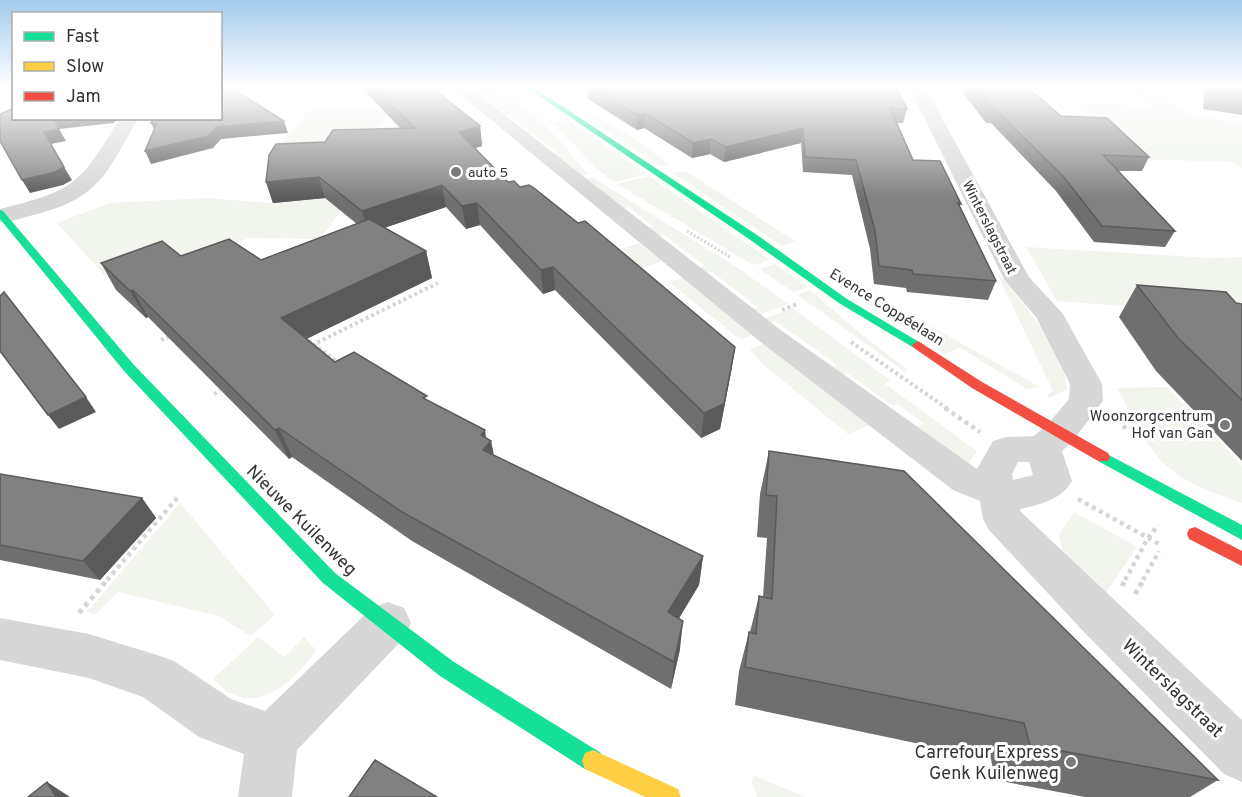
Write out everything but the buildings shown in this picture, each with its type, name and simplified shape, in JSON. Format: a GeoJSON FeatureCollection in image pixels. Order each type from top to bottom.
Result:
{"type":"FeatureCollection","features":[{"type":"Feature","properties":{"kind":"street"},"geometry":{"type":"LineString","coordinates":[[1,215],[55,200],[80,189],[92,177],[125,124]]}},
{"type":"Feature","properties":{"kind":"street"},"geometry":{"type":"LineString","coordinates":[[505,124],[796,356],[966,480],[998,495],[1029,495],[1041,452]]}},
{"type":"Feature","properties":{"kind":"street","name":"Evence Coppéelaan"},"geometry":{"type":"LineString","coordinates":[[585,124],[753,237],[843,301],[913,342],[977,385],[1041,452],[1176,499],[1242,533]]}},
{"type":"Feature","properties":{"kind":"street","name":"Winterslagstraat"},"geometry":{"type":"LineString","coordinates":[[936,124],[1018,281],[1049,314],[1086,384],[1086,401],[1041,452],[993,474],[1003,519],[1111,608],[1242,756]]}},
{"type":"Feature","properties":{"kind":"street","name":"Nieuwe Kuilenweg"},"geometry":{"type":"LineString","coordinates":[[1,215],[129,368],[329,578],[447,669],[594,762],[670,797]]}},
{"type":"Feature","properties":{"kind":"street"},"geometry":{"type":"LineString","coordinates":[[843,301],[885,343]]}},
{"type":"Feature","properties":{"kind":"street"},"geometry":{"type":"LineString","coordinates":[[1184,529],[1242,559]]}},
{"type":"Feature","properties":{"kind":"street"},"geometry":{"type":"LineString","coordinates":[[265,797],[272,739],[387,623]]}},
{"type":"Feature","properties":{"kind":"street"},"geometry":{"type":"LineString","coordinates":[[0,639],[89,656],[157,678],[217,719],[272,739]]}},
{"type":"Feature","properties":{"kind":"path"},"geometry":{"type":"LineString","coordinates":[[682,228],[730,257]]}},
{"type":"Feature","properties":{"kind":"path"},"geometry":{"type":"LineString","coordinates":[[306,347],[438,283]]}},
{"type":"Feature","properties":{"kind":"path"},"geometry":{"type":"LineString","coordinates":[[789,297],[806,309]]}},
{"type":"Feature","properties":{"kind":"path"},"geometry":{"type":"LineString","coordinates":[[295,330],[337,362]]}},
{"type":"Feature","properties":{"kind":"path"},"geometry":{"type":"LineString","coordinates":[[161,340],[172,335]]}},
{"type":"Feature","properties":{"kind":"path"},"geometry":{"type":"LineString","coordinates":[[847,339],[1041,452],[1083,501],[1148,538]]}},
{"type":"Feature","properties":{"kind":"path"},"geometry":{"type":"LineString","coordinates":[[214,394],[220,391]]}},
{"type":"Feature","properties":{"kind":"path"},"geometry":{"type":"LineString","coordinates":[[76,616],[179,496]]}},
{"type":"Feature","properties":{"kind":"path"},"geometry":{"type":"LineString","coordinates":[[1111,608],[1148,538],[1158,526]]}},
{"type":"Feature","properties":{"kind":"path"},"geometry":{"type":"LineString","coordinates":[[1111,608],[1158,551]]}},
{"type":"Feature","properties":{"kind":"shaded area"},"geometry":{"type":"Polygon","coordinates":[[[298,124],[381,124],[363,149],[325,162],[267,162],[298,124]]]}},
{"type":"Feature","properties":{"kind":"shaded area"},"geometry":{"type":"Polygon","coordinates":[[[521,124],[544,124],[588,174],[578,177],[551,154],[557,152],[534,134],[524,133],[530,131],[521,124]]]}},
{"type":"Feature","properties":{"kind":"shaded area"},"geometry":{"type":"Polygon","coordinates":[[[555,124],[574,124],[646,174],[614,182],[595,167],[555,124]]]}},
{"type":"Feature","properties":{"kind":"shaded area"},"geometry":{"type":"Polygon","coordinates":[[[598,124],[609,124],[635,139],[669,164],[661,167],[598,124]]]}},
{"type":"Feature","properties":{"kind":"shaded area"},"geometry":{"type":"Polygon","coordinates":[[[1099,124],[1242,124],[1242,168],[1233,162],[1139,159],[1099,124]]]}},
{"type":"Feature","properties":{"kind":"shaded area"},"geometry":{"type":"Polygon","coordinates":[[[687,172],[795,241],[782,246],[673,173],[687,172]]]}},
{"type":"Feature","properties":{"kind":"shaded area"},"geometry":{"type":"Polygon","coordinates":[[[649,176],[770,260],[753,265],[617,184],[649,176]]]}},
{"type":"Feature","properties":{"kind":"shaded area"},"geometry":{"type":"Polygon","coordinates":[[[592,177],[741,270],[788,304],[756,316],[751,312],[758,307],[712,272],[702,274],[696,270],[705,266],[664,235],[655,237],[645,229],[653,226],[629,207],[620,210],[583,180],[592,177]]]}},
{"type":"Feature","properties":{"kind":"shaded area"},"geometry":{"type":"Polygon","coordinates":[[[353,195],[320,239],[249,238],[116,288],[57,223],[110,203],[207,198],[269,203],[353,195]]]}},
{"type":"Feature","properties":{"kind":"shaded area"},"geometry":{"type":"Polygon","coordinates":[[[639,243],[662,261],[622,275],[604,255],[639,243]]]}},
{"type":"Feature","properties":{"kind":"shaded area"},"geometry":{"type":"Polygon","coordinates":[[[1026,247],[1212,258],[1242,257],[1242,315],[1057,301],[1026,247]]]}},
{"type":"Feature","properties":{"kind":"shaded area"},"geometry":{"type":"Polygon","coordinates":[[[775,264],[808,287],[793,292],[760,269],[775,264]]]}},
{"type":"Feature","properties":{"kind":"shaded area"},"geometry":{"type":"Polygon","coordinates":[[[995,269],[1050,341],[1064,373],[1067,390],[1049,398],[1047,395],[1053,391],[995,269]]]}},
{"type":"Feature","properties":{"kind":"shaded area"},"geometry":{"type":"Polygon","coordinates":[[[683,278],[754,334],[742,339],[737,337],[669,282],[683,278]]]}},
{"type":"Feature","properties":{"kind":"shaded area"},"geometry":{"type":"Polygon","coordinates":[[[855,280],[876,293],[873,307],[842,286],[855,280]]]}},
{"type":"Feature","properties":{"kind":"shaded area"},"geometry":{"type":"Polygon","coordinates":[[[810,290],[861,334],[908,370],[905,372],[798,295],[810,290]]]}},
{"type":"Feature","properties":{"kind":"shaded area"},"geometry":{"type":"Polygon","coordinates":[[[792,308],[890,380],[885,384],[977,451],[966,467],[912,430],[924,423],[897,404],[893,406],[847,373],[838,376],[829,370],[837,365],[776,321],[766,324],[761,320],[792,308]]]}},
{"type":"Feature","properties":{"kind":"shaded area"},"geometry":{"type":"Polygon","coordinates":[[[908,314],[1040,387],[1027,389],[959,347],[945,355],[893,319],[908,314]]]}},
{"type":"Feature","properties":{"kind":"shaded area"},"geometry":{"type":"Polygon","coordinates":[[[765,343],[872,424],[848,434],[764,365],[750,350],[765,343]]]}},
{"type":"Feature","properties":{"kind":"shaded area"},"geometry":{"type":"Polygon","coordinates":[[[1167,387],[1242,465],[1242,503],[1196,485],[1165,465],[1146,440],[1117,388],[1167,387]]]}},
{"type":"Feature","properties":{"kind":"shaded area"},"geometry":{"type":"Polygon","coordinates":[[[180,503],[275,615],[250,636],[219,616],[118,592],[95,614],[87,612],[180,503]]]}},
{"type":"Feature","properties":{"kind":"shaded area"},"geometry":{"type":"Polygon","coordinates":[[[1074,512],[1137,547],[1105,594],[1063,552],[1059,535],[1074,512]]]}},
{"type":"Feature","properties":{"kind":"shaded area"},"geometry":{"type":"Polygon","coordinates":[[[258,637],[284,657],[304,637],[316,650],[291,679],[269,694],[257,698],[244,698],[232,694],[213,679],[258,637]]]}},
{"type":"Feature","properties":{"kind":"shaded area"},"geometry":{"type":"Polygon","coordinates":[[[753,775],[806,797],[757,797],[752,783],[753,775]]]}},
{"type":"Feature","properties":{"kind":"traffic: fast"},"geometry":{"type":"LineString","coordinates":[[585,124],[753,237],[843,301],[918,345]]}},
{"type":"Feature","properties":{"kind":"traffic: fast"},"geometry":{"type":"LineString","coordinates":[[0,213],[129,368],[329,578],[447,669],[593,761]]}},
{"type":"Feature","properties":{"kind":"traffic: fast"},"geometry":{"type":"LineString","coordinates":[[1103,457],[1242,533]]}},
{"type":"Feature","properties":{"kind":"traffic: slow"},"geometry":{"type":"LineString","coordinates":[[593,761],[670,797]]}},
{"type":"Feature","properties":{"kind":"traffic: jam"},"geometry":{"type":"LineString","coordinates":[[918,345],[977,385],[1103,457]]}},
{"type":"Feature","properties":{"kind":"traffic: jam"},"geometry":{"type":"LineString","coordinates":[[1195,534],[1242,559]]}},
{"type":"Feature","properties":{"kind":"place","name":"auto 5"},"geometry":{"type":"Point","coordinates":[456,172]}},
{"type":"Feature","properties":{"kind":"place","name":"Woonzorgcentrum Hof van Gan"},"geometry":{"type":"Point","coordinates":[1225,425]}},
{"type":"Feature","properties":{"kind":"place","name":"Carrefour Express Genk Kuilenweg"},"geometry":{"type":"Point","coordinates":[1071,762]}}]}
